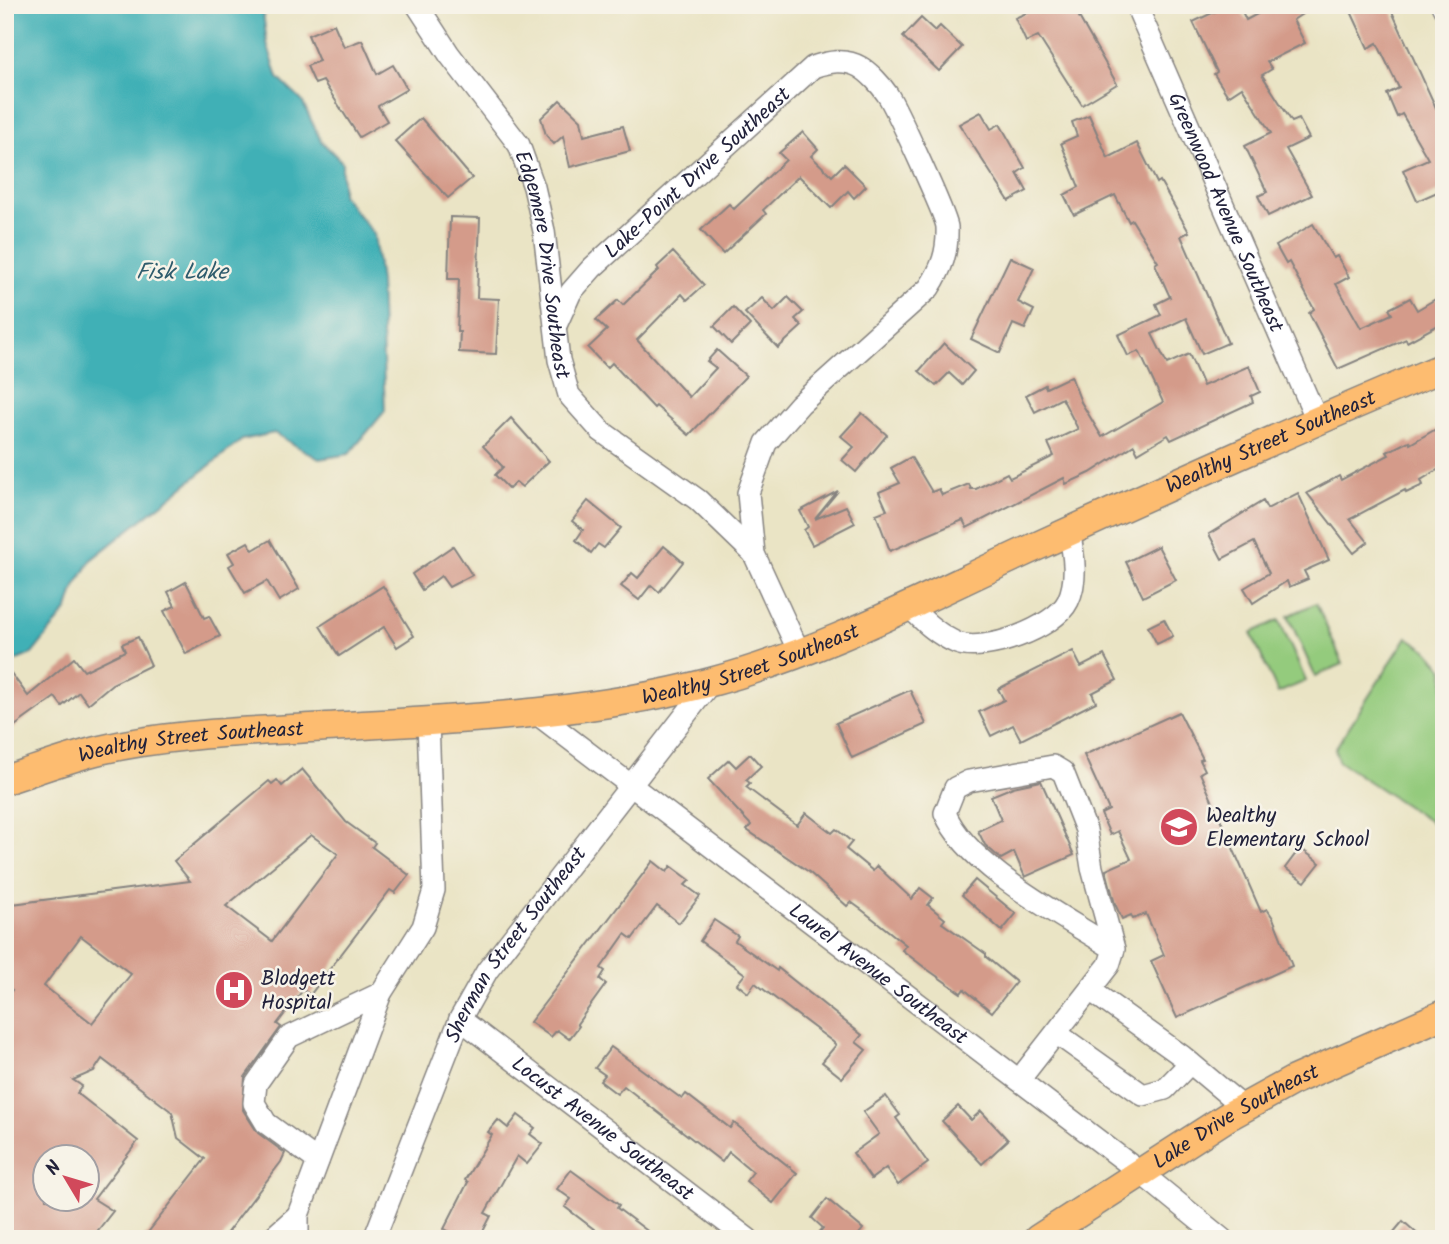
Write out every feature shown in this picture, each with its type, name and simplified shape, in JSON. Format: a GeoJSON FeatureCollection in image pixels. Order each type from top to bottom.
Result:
{"type":"FeatureCollection","features":[{"type":"Feature","properties":{"kind":"main road","name":"Wealthy Street Southeast"},"geometry":{"type":"LineString","coordinates":[[5,780],[100,750],[176,738],[533,711],[612,701],[711,682],[799,652],[911,607],[1317,420],[1444,367]]}},
{"type":"Feature","properties":{"kind":"main road","name":"Lake Drive Southeast"},"geometry":{"type":"LineString","coordinates":[[1038,1239],[1244,1108],[1294,1080],[1444,1014]]}},
{"type":"Feature","properties":{"kind":"street","name":"Edgemere Drive Southeast"},"geometry":{"type":"LineString","coordinates":[[417,5],[449,54],[519,145],[534,187],[557,323],[559,360],[569,395],[601,431],[698,500],[754,554]]}},
{"type":"Feature","properties":{"kind":"street","name":"Greenwood Avenue Southeast"},"geometry":{"type":"LineString","coordinates":[[1136,5],[1317,420]]}},
{"type":"Feature","properties":{"kind":"street","name":"Lake-Point Drive Southeast"},"geometry":{"type":"LineString","coordinates":[[557,323],[571,292],[592,268],[813,67],[830,62],[849,63],[862,68],[888,94],[947,223],[947,249],[942,268],[929,288],[800,404],[766,443],[748,493],[754,554]]}},
{"type":"Feature","properties":{"kind":"street"},"geometry":{"type":"LineString","coordinates":[[911,607],[927,626],[960,644],[983,646],[1037,630],[1067,603],[1074,557],[1069,532]]}},
{"type":"Feature","properties":{"kind":"street"},"geometry":{"type":"LineString","coordinates":[[754,554],[799,652]]}},
{"type":"Feature","properties":{"kind":"street","name":"Sherman Street Southeast"},"geometry":{"type":"LineString","coordinates":[[374,1239],[460,1019],[487,971],[711,682]]}},
{"type":"Feature","properties":{"kind":"street","name":"Laurel Avenue Southeast"},"geometry":{"type":"LineString","coordinates":[[533,711],[1141,1173],[1222,1239]]}},
{"type":"Feature","properties":{"kind":"street"},"geometry":{"type":"LineString","coordinates":[[299,1239],[298,1215],[381,993],[423,927],[434,890],[428,721]]}},
{"type":"Feature","properties":{"kind":"street"},"geometry":{"type":"LineString","coordinates":[[1019,1080],[1110,965],[1114,949],[1092,868],[1087,830],[1063,772],[1058,767],[969,781],[955,788],[944,813],[950,827],[988,867],[1114,949]]}},
{"type":"Feature","properties":{"kind":"street"},"geometry":{"type":"LineString","coordinates":[[1090,990],[1190,1063],[1244,1108]]}},
{"type":"Feature","properties":{"kind":"street"},"geometry":{"type":"LineString","coordinates":[[318,1161],[266,1123],[254,1103],[256,1084],[289,1037],[381,993]]}},
{"type":"Feature","properties":{"kind":"street","name":"Locust Avenue Southeast"},"geometry":{"type":"LineString","coordinates":[[460,1019],[748,1239]]}},
{"type":"Feature","properties":{"kind":"street"},"geometry":{"type":"LineString","coordinates":[[1056,1033],[1143,1095],[1165,1089],[1190,1063]]}},
{"type":"Feature","properties":{"kind":"street"},"geometry":{"type":"LineString","coordinates":[[271,1239],[298,1215]]}},
{"type":"Feature","properties":{"kind":"green space"},"geometry":{"type":"Polygon","coordinates":[[[1316,603],[1343,664],[1315,676],[1288,616],[1316,603]]]}},
{"type":"Feature","properties":{"kind":"green space"},"geometry":{"type":"Polygon","coordinates":[[[1279,620],[1306,681],[1278,693],[1251,633],[1279,620]]]}},
{"type":"Feature","properties":{"kind":"green space"},"geometry":{"type":"Polygon","coordinates":[[[1407,637],[1427,650],[1444,669],[1444,819],[1438,827],[1338,761],[1335,749],[1407,637]]]}},
{"type":"Feature","properties":{"kind":"water","name":"Fisk Lake"},"geometry":{"type":"Polygon","coordinates":[[[5,5],[262,5],[267,43],[278,78],[302,101],[321,141],[342,162],[342,195],[374,234],[380,282],[385,411],[349,454],[319,459],[274,433],[242,440],[92,559],[75,587],[68,609],[32,654],[5,665],[5,5]]]}},
{"type":"Feature","properties":{"kind":"building"},"geometry":{"type":"Polygon","coordinates":[[[1044,5],[1078,5],[1082,16],[1079,17],[1117,84],[1082,105],[1038,36],[1026,42],[1015,18],[1044,5]]]}},
{"type":"Feature","properties":{"kind":"building"},"geometry":{"type":"Polygon","coordinates":[[[1229,5],[1239,5],[1246,20],[1274,5],[1316,5],[1293,20],[1305,43],[1267,62],[1272,69],[1262,75],[1292,122],[1299,119],[1309,138],[1286,149],[1312,195],[1268,216],[1258,196],[1267,192],[1245,146],[1271,133],[1242,87],[1228,96],[1214,74],[1217,72],[1193,22],[1229,5]]]}},
{"type":"Feature","properties":{"kind":"building"},"geometry":{"type":"Polygon","coordinates":[[[1348,5],[1389,5],[1436,108],[1444,104],[1444,189],[1417,201],[1403,170],[1428,159],[1402,114],[1397,117],[1387,94],[1399,88],[1377,43],[1368,48],[1348,5]]]}},
{"type":"Feature","properties":{"kind":"building"},"geometry":{"type":"Polygon","coordinates":[[[921,18],[935,31],[940,26],[962,47],[939,71],[903,37],[921,18]]]}},
{"type":"Feature","properties":{"kind":"building"},"geometry":{"type":"Polygon","coordinates":[[[334,24],[344,47],[362,40],[377,74],[393,65],[407,89],[378,106],[387,121],[359,137],[323,81],[315,84],[307,66],[319,61],[308,35],[334,24]]]}},
{"type":"Feature","properties":{"kind":"building"},"geometry":{"type":"Polygon","coordinates":[[[560,100],[581,120],[584,136],[623,126],[630,151],[570,167],[563,136],[554,144],[546,135],[541,118],[560,100]]]}},
{"type":"Feature","properties":{"kind":"building"},"geometry":{"type":"Polygon","coordinates":[[[981,112],[991,129],[1000,124],[1025,168],[1017,173],[1027,191],[1009,201],[959,124],[981,112]]]}},
{"type":"Feature","properties":{"kind":"building"},"geometry":{"type":"Polygon","coordinates":[[[1089,115],[1108,158],[1137,143],[1157,183],[1160,181],[1189,232],[1181,236],[1228,343],[1202,354],[1186,318],[1152,334],[1167,364],[1189,354],[1203,386],[1249,366],[1260,392],[1251,396],[1253,402],[1171,440],[1168,435],[1138,453],[1134,445],[1090,473],[1066,484],[1064,478],[967,528],[963,520],[890,551],[876,514],[887,510],[879,492],[900,483],[891,468],[911,457],[932,492],[939,489],[942,495],[969,484],[971,489],[976,489],[1007,473],[1010,478],[1054,456],[1048,443],[1078,429],[1062,398],[1035,412],[1026,395],[1045,385],[1046,388],[1071,376],[1081,402],[1102,437],[1163,402],[1139,351],[1128,356],[1118,335],[1161,315],[1156,304],[1170,297],[1155,264],[1158,262],[1132,220],[1129,222],[1115,195],[1074,215],[1064,195],[1079,187],[1061,143],[1077,136],[1072,122],[1089,115]]]}},
{"type":"Feature","properties":{"kind":"building"},"geometry":{"type":"Polygon","coordinates":[[[421,118],[472,178],[448,198],[395,141],[421,118]]]}},
{"type":"Feature","properties":{"kind":"building"},"geometry":{"type":"Polygon","coordinates":[[[803,132],[818,149],[811,156],[832,176],[844,164],[866,186],[854,198],[848,191],[831,208],[799,176],[763,210],[766,214],[723,254],[701,230],[729,204],[734,209],[786,160],[779,153],[803,132]]]}},
{"type":"Feature","properties":{"kind":"building"},"geometry":{"type":"Polygon","coordinates":[[[450,217],[480,218],[477,298],[499,299],[496,354],[459,352],[459,279],[448,279],[450,217]]]}},
{"type":"Feature","properties":{"kind":"building"},"geometry":{"type":"Polygon","coordinates":[[[1313,224],[1333,258],[1337,256],[1349,277],[1336,284],[1361,328],[1392,314],[1389,309],[1410,298],[1417,310],[1444,294],[1444,322],[1407,342],[1406,339],[1338,369],[1309,313],[1314,309],[1289,262],[1286,264],[1276,246],[1313,224]]]}},
{"type":"Feature","properties":{"kind":"building"},"geometry":{"type":"Polygon","coordinates":[[[673,252],[704,285],[687,300],[682,294],[637,340],[689,397],[716,368],[707,361],[717,350],[746,376],[689,435],[656,406],[654,408],[612,363],[607,368],[588,348],[607,330],[596,320],[618,300],[623,305],[659,270],[657,267],[673,252]]]}},
{"type":"Feature","properties":{"kind":"building"},"geometry":{"type":"Polygon","coordinates":[[[1010,257],[1034,268],[1018,302],[1034,310],[1025,329],[1013,324],[1000,353],[971,339],[1010,257]]]}},
{"type":"Feature","properties":{"kind":"building"},"geometry":{"type":"Polygon","coordinates":[[[788,297],[803,312],[795,319],[802,326],[778,348],[745,313],[762,298],[774,311],[788,297]]]}},
{"type":"Feature","properties":{"kind":"building"},"geometry":{"type":"Polygon","coordinates":[[[733,307],[750,325],[731,344],[714,326],[733,307]]]}},
{"type":"Feature","properties":{"kind":"building"},"geometry":{"type":"Polygon","coordinates":[[[944,343],[974,371],[962,385],[949,373],[936,386],[919,371],[944,343]]]}},
{"type":"Feature","properties":{"kind":"building"},"geometry":{"type":"Polygon","coordinates":[[[862,413],[887,435],[856,472],[842,460],[854,447],[841,436],[862,413]]]}},
{"type":"Feature","properties":{"kind":"building"},"geometry":{"type":"Polygon","coordinates":[[[511,418],[549,461],[522,487],[516,482],[509,489],[495,475],[503,467],[483,446],[511,418]]]}},
{"type":"Feature","properties":{"kind":"building"},"geometry":{"type":"Polygon","coordinates":[[[1436,429],[1444,442],[1444,466],[1421,480],[1423,485],[1406,493],[1405,490],[1350,519],[1368,542],[1354,553],[1307,493],[1339,476],[1341,480],[1389,455],[1387,452],[1409,441],[1410,444],[1436,429]]]}},
{"type":"Feature","properties":{"kind":"building"},"geometry":{"type":"Polygon","coordinates":[[[838,491],[815,519],[846,506],[855,523],[812,545],[804,530],[808,527],[800,511],[838,491]]]}},
{"type":"Feature","properties":{"kind":"building"},"geometry":{"type":"Polygon","coordinates":[[[1298,493],[1329,560],[1304,571],[1308,579],[1289,587],[1287,581],[1253,603],[1244,588],[1269,573],[1254,542],[1222,559],[1209,534],[1263,501],[1267,509],[1298,493]]]}},
{"type":"Feature","properties":{"kind":"building"},"geometry":{"type":"Polygon","coordinates":[[[588,501],[621,528],[604,548],[598,544],[591,553],[576,540],[583,530],[572,521],[588,501]]]}},
{"type":"Feature","properties":{"kind":"building"},"geometry":{"type":"Polygon","coordinates":[[[270,540],[299,589],[279,601],[267,581],[245,593],[229,566],[234,563],[228,553],[248,542],[253,550],[270,540]]]}},
{"type":"Feature","properties":{"kind":"building"},"geometry":{"type":"Polygon","coordinates":[[[453,546],[472,575],[449,587],[441,576],[422,590],[412,574],[453,546]]]}},
{"type":"Feature","properties":{"kind":"building"},"geometry":{"type":"Polygon","coordinates":[[[664,546],[683,562],[659,592],[651,585],[639,600],[621,586],[632,573],[638,578],[664,546]]]}},
{"type":"Feature","properties":{"kind":"building"},"geometry":{"type":"Polygon","coordinates":[[[1158,546],[1176,580],[1143,597],[1126,562],[1158,546]]]}},
{"type":"Feature","properties":{"kind":"building"},"geometry":{"type":"Polygon","coordinates":[[[186,582],[204,618],[209,616],[220,636],[186,654],[164,611],[175,606],[168,592],[186,582]]]}},
{"type":"Feature","properties":{"kind":"building"},"geometry":{"type":"Polygon","coordinates":[[[383,586],[414,636],[397,647],[384,627],[339,656],[320,626],[383,586]]]}},
{"type":"Feature","properties":{"kind":"building"},"geometry":{"type":"Polygon","coordinates":[[[1164,619],[1173,636],[1157,644],[1148,627],[1164,619]]]}},
{"type":"Feature","properties":{"kind":"building"},"geometry":{"type":"Polygon","coordinates":[[[138,637],[151,665],[112,684],[88,704],[79,692],[62,706],[55,697],[5,733],[5,665],[28,696],[74,658],[84,671],[125,651],[122,644],[138,637]]]}},
{"type":"Feature","properties":{"kind":"building"},"geometry":{"type":"Polygon","coordinates":[[[1073,651],[1081,667],[1104,655],[1117,680],[1092,693],[1096,702],[1021,740],[1013,725],[991,736],[979,712],[1004,700],[998,689],[1073,651]]]}},
{"type":"Feature","properties":{"kind":"building"},"geometry":{"type":"Polygon","coordinates":[[[910,690],[926,724],[852,758],[836,723],[910,690]]]}},
{"type":"Feature","properties":{"kind":"building"},"geometry":{"type":"Polygon","coordinates":[[[1179,712],[1203,759],[1200,760],[1205,770],[1200,773],[1261,912],[1267,909],[1273,918],[1292,966],[1177,1018],[1151,961],[1164,955],[1146,914],[1133,919],[1131,915],[1122,919],[1115,904],[1106,870],[1131,859],[1118,831],[1110,835],[1101,814],[1109,810],[1084,755],[1179,712]]]}},
{"type":"Feature","properties":{"kind":"building"},"geometry":{"type":"Polygon","coordinates":[[[750,754],[761,766],[746,780],[750,783],[746,787],[797,825],[806,813],[832,833],[836,829],[852,842],[846,849],[873,871],[877,866],[912,899],[920,888],[933,898],[928,905],[945,919],[942,923],[986,954],[986,957],[1016,982],[992,1012],[964,989],[961,993],[924,967],[902,950],[906,945],[862,910],[851,902],[847,906],[809,872],[747,830],[751,825],[708,779],[729,760],[736,767],[750,754]]]}},
{"type":"Feature","properties":{"kind":"building"},"geometry":{"type":"Polygon","coordinates":[[[302,769],[346,822],[375,843],[372,847],[409,875],[395,893],[390,890],[310,995],[303,990],[277,1024],[281,1027],[245,1077],[243,1110],[258,1133],[285,1153],[281,1162],[222,1239],[143,1239],[205,1159],[178,1138],[172,1112],[102,1059],[94,1071],[73,1080],[82,1086],[77,1093],[138,1141],[102,1188],[102,1142],[32,1142],[32,1212],[102,1212],[102,1204],[113,1211],[91,1239],[5,1239],[5,999],[12,990],[5,985],[5,905],[190,881],[174,861],[269,781],[272,784],[277,780],[282,786],[302,769]],[[311,835],[226,906],[272,941],[338,854],[311,835]],[[81,936],[44,986],[92,1023],[131,974],[81,936]]]}},
{"type":"Feature","properties":{"kind":"building"},"geometry":{"type":"Polygon","coordinates":[[[1041,781],[1074,855],[1025,877],[1014,852],[1001,859],[985,845],[978,831],[1001,820],[991,796],[1013,787],[1041,781]]]}},
{"type":"Feature","properties":{"kind":"building"},"geometry":{"type":"Polygon","coordinates":[[[1300,848],[1320,863],[1305,882],[1285,868],[1300,848]]]}},
{"type":"Feature","properties":{"kind":"building"},"geometry":{"type":"Polygon","coordinates":[[[653,861],[667,872],[671,866],[690,880],[685,885],[700,896],[679,923],[657,906],[632,939],[625,934],[601,968],[605,971],[600,979],[606,984],[577,1024],[579,1026],[569,1039],[557,1030],[551,1037],[530,1022],[653,861]]]}},
{"type":"Feature","properties":{"kind":"building"},"geometry":{"type":"Polygon","coordinates":[[[975,880],[1016,914],[1002,931],[962,895],[975,880]]]}},
{"type":"Feature","properties":{"kind":"building"},"geometry":{"type":"Polygon","coordinates":[[[714,920],[738,936],[735,941],[777,971],[778,968],[862,1035],[856,1042],[866,1050],[842,1078],[822,1062],[836,1045],[833,1042],[755,983],[748,993],[737,984],[745,974],[700,941],[714,920]]]}},
{"type":"Feature","properties":{"kind":"building"},"geometry":{"type":"Polygon","coordinates":[[[611,1047],[682,1099],[686,1094],[730,1128],[734,1123],[797,1173],[773,1203],[746,1181],[753,1172],[729,1152],[722,1162],[624,1086],[617,1094],[600,1081],[605,1075],[595,1068],[611,1047]]]}},
{"type":"Feature","properties":{"kind":"building"},"geometry":{"type":"Polygon","coordinates":[[[886,1096],[900,1115],[896,1118],[928,1163],[898,1185],[886,1168],[871,1179],[853,1153],[879,1134],[863,1112],[886,1096]]]}},
{"type":"Feature","properties":{"kind":"building"},"geometry":{"type":"Polygon","coordinates":[[[958,1106],[971,1120],[981,1111],[1008,1140],[982,1164],[942,1121],[958,1106]]]}},
{"type":"Feature","properties":{"kind":"building"},"geometry":{"type":"Polygon","coordinates":[[[518,1115],[535,1128],[530,1134],[543,1144],[527,1164],[517,1156],[485,1213],[491,1216],[479,1239],[464,1239],[444,1229],[468,1182],[465,1180],[492,1135],[488,1132],[498,1120],[508,1128],[518,1115]]]}},
{"type":"Feature","properties":{"kind":"building"},"geometry":{"type":"Polygon","coordinates":[[[571,1170],[619,1205],[617,1208],[658,1239],[607,1239],[565,1207],[571,1199],[557,1189],[571,1170]]]}},
{"type":"Feature","properties":{"kind":"building"},"geometry":{"type":"Polygon","coordinates":[[[827,1199],[863,1229],[855,1239],[814,1239],[823,1228],[812,1218],[827,1199]]]}},
{"type":"Feature","properties":{"kind":"building"},"geometry":{"type":"Polygon","coordinates":[[[1403,1221],[1423,1239],[1388,1239],[1403,1221]]]}},
{"type":"Feature","properties":{"kind":"place","name":"Wealthy Elementary School"},"geometry":{"type":"Point","coordinates":[1179,827]}},
{"type":"Feature","properties":{"kind":"place","name":"Blodgett Hospital"},"geometry":{"type":"Point","coordinates":[234,990]}}]}
